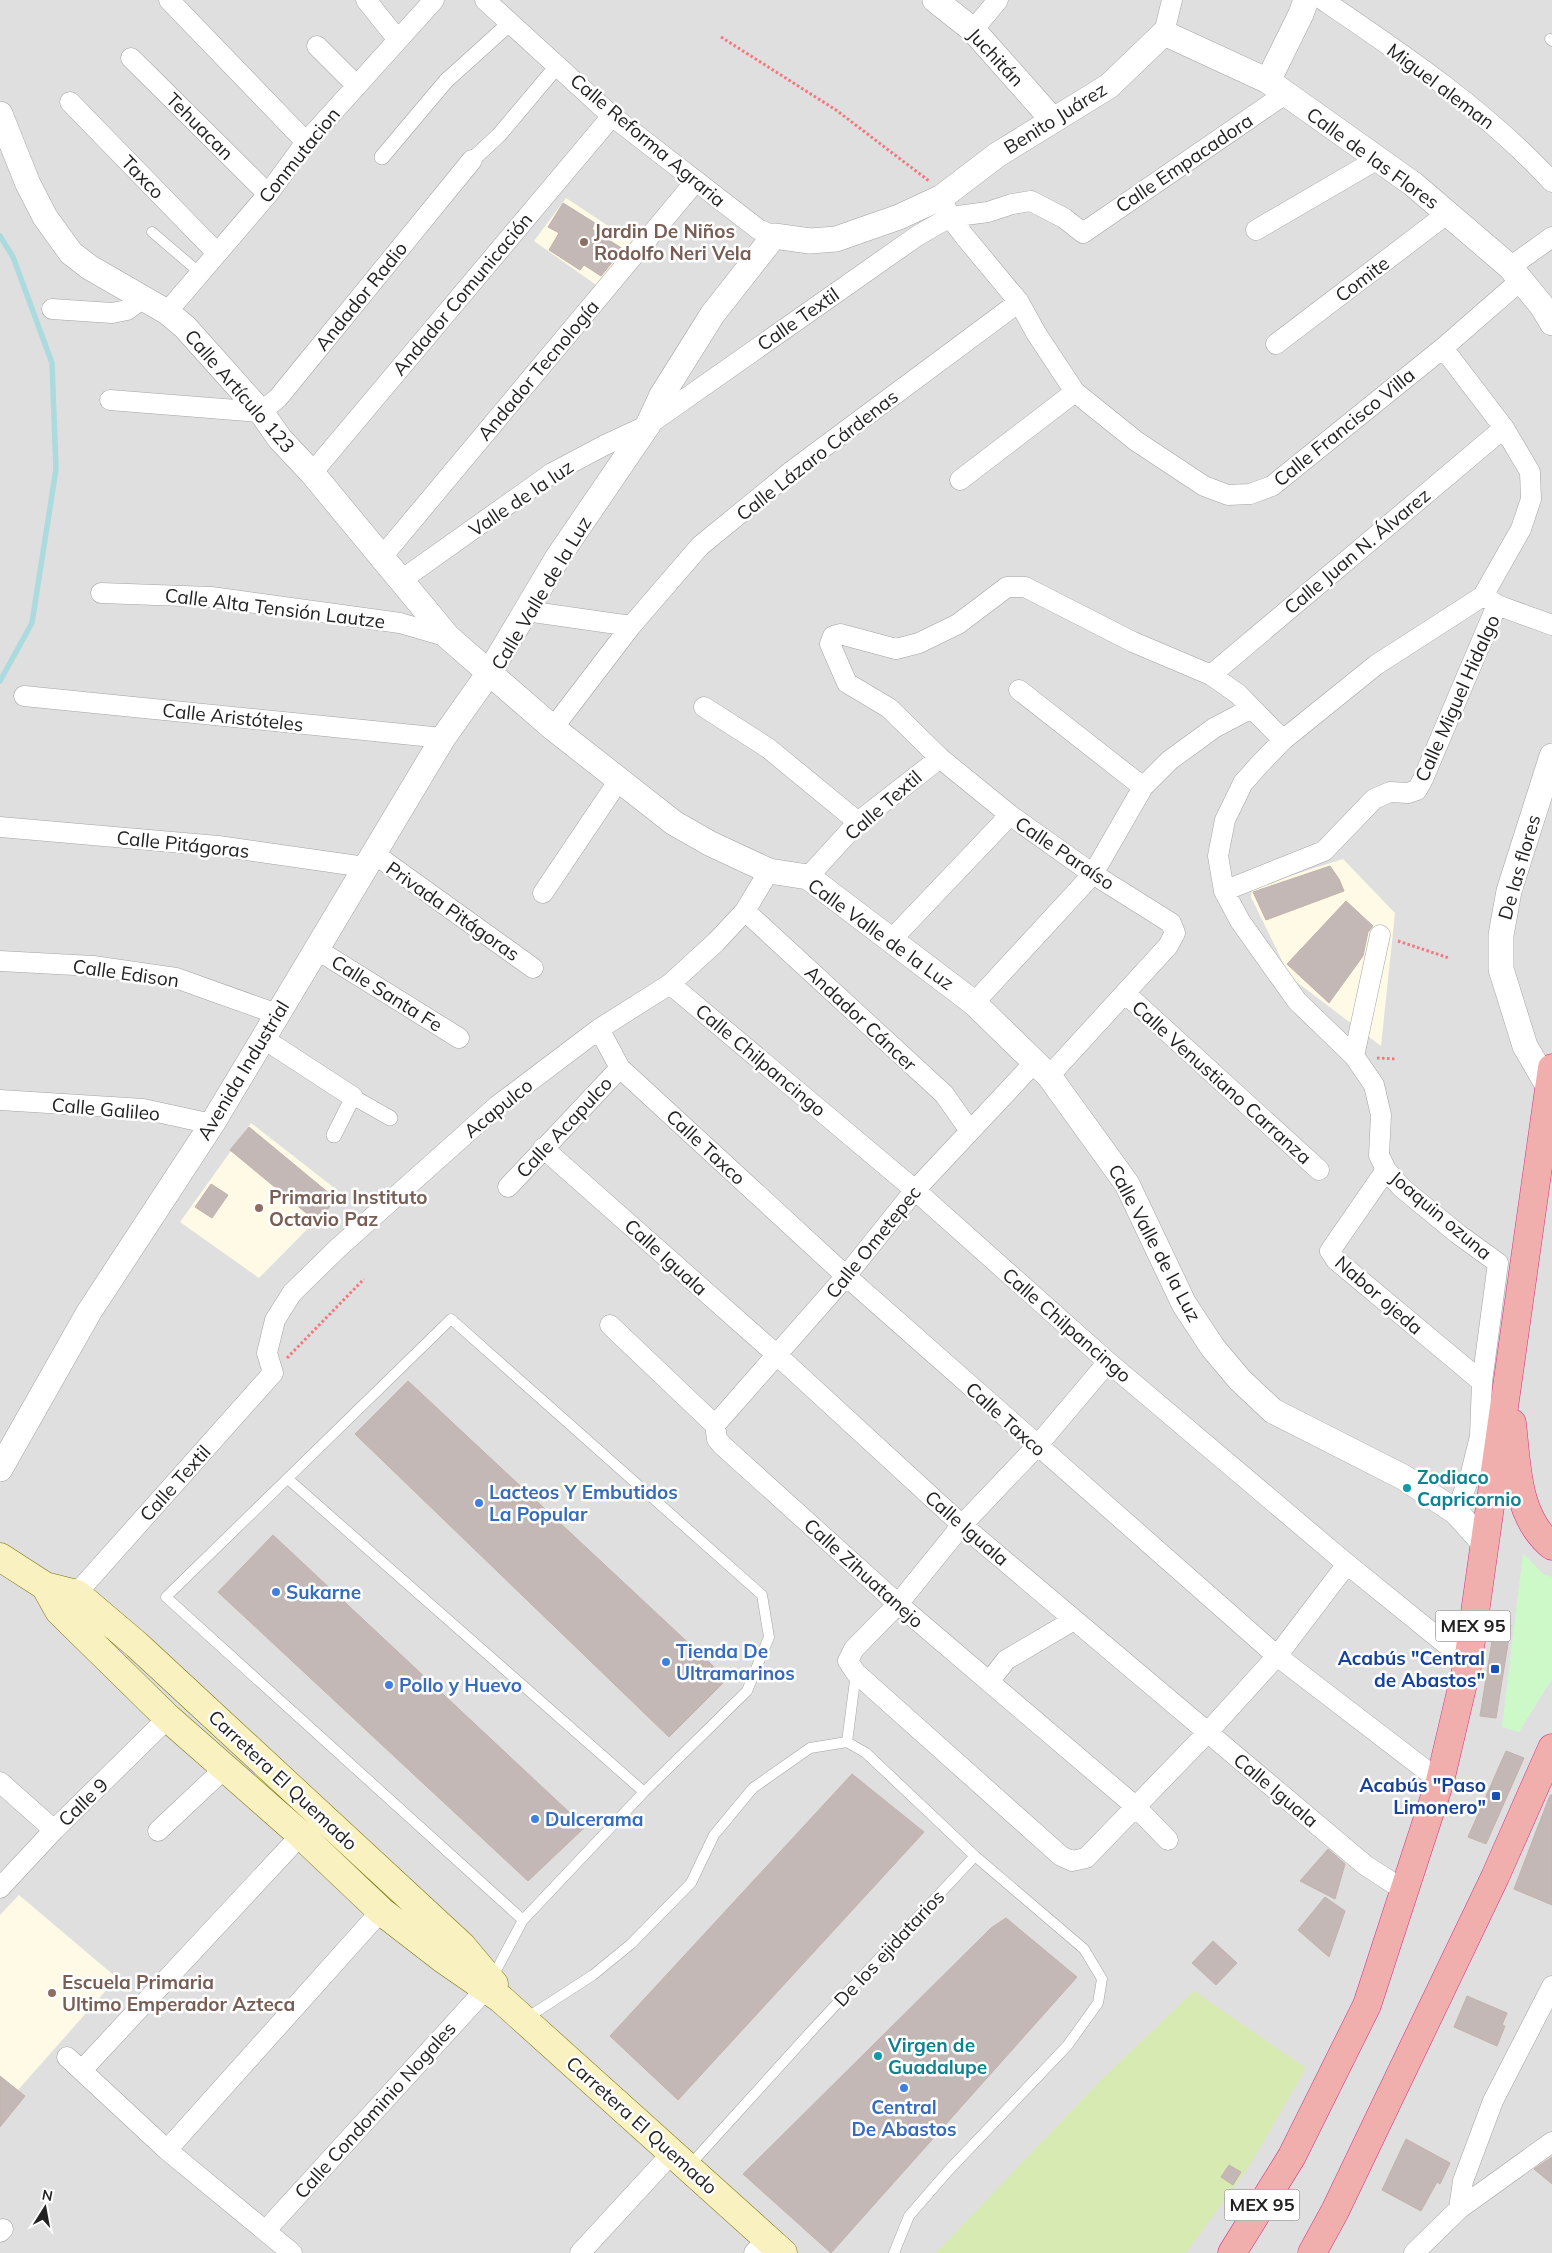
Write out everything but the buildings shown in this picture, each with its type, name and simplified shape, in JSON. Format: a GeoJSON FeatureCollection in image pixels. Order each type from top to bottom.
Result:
{"type":"FeatureCollection","features":[{"type":"Feature","properties":{"kind":"highway","name":"MEX 95"},"geometry":{"type":"LineString","coordinates":[[1232,2253],[1292,2156],[1367,2005],[1440,1781],[1468,1662],[1551,1079]]}},
{"type":"Feature","properties":{"kind":"highway"},"geometry":{"type":"LineString","coordinates":[[1508,1391],[1520,1486],[1528,1517],[1542,1538],[1552,1546]]}},
{"type":"Feature","properties":{"kind":"highway","name":"MEX 95"},"geometry":{"type":"LineString","coordinates":[[1312,2253],[1335,2211],[1491,1886],[1552,1748]]}},
{"type":"Feature","properties":{"kind":"main road","name":"Carretera El Quemado"},"geometry":{"type":"LineString","coordinates":[[3,1563],[45,1586],[68,1603],[137,1645],[462,1946],[493,1989]]}},
{"type":"Feature","properties":{"kind":"main road","name":"Carretera El Quemado"},"geometry":{"type":"LineString","coordinates":[[68,1603],[168,1718],[301,1834],[381,1911],[493,1989],[681,2159],[768,2248]]}},
{"type":"Feature","properties":{"kind":"street"},"geometry":{"type":"LineString","coordinates":[[168,0],[306,142]]}},
{"type":"Feature","properties":{"kind":"street"},"geometry":{"type":"LineString","coordinates":[[366,0],[398,40]]}},
{"type":"Feature","properties":{"kind":"street","name":"Conmutacion"},"geometry":{"type":"LineString","coordinates":[[167,312],[268,194],[306,142],[434,0]]}},
{"type":"Feature","properties":{"kind":"street","name":"Calle Reforma Agraria"},"geometry":{"type":"LineString","coordinates":[[485,0],[509,24],[558,65],[612,116],[758,229],[774,236],[810,241],[836,239],[899,217],[946,207]]}},
{"type":"Feature","properties":{"kind":"street","name":"Juchitán"},"geometry":{"type":"LineString","coordinates":[[935,0],[973,30],[1052,119]]}},
{"type":"Feature","properties":{"kind":"street"},"geometry":{"type":"LineString","coordinates":[[973,30],[998,0]]}},
{"type":"Feature","properties":{"kind":"street"},"geometry":{"type":"LineString","coordinates":[[1164,33],[1172,0]]}},
{"type":"Feature","properties":{"kind":"street"},"geometry":{"type":"LineString","coordinates":[[1277,88],[1306,0]]}},
{"type":"Feature","properties":{"kind":"street","name":"Miguel aleman"},"geometry":{"type":"LineString","coordinates":[[1323,0],[1469,104],[1527,155],[1552,182]]}},
{"type":"Feature","properties":{"kind":"street"},"geometry":{"type":"LineString","coordinates":[[382,156],[446,81],[509,24]]}},
{"type":"Feature","properties":{"kind":"street","name":"Calle de las Flores"},"geometry":{"type":"LineString","coordinates":[[1164,33],[1277,88],[1376,160],[1413,184],[1516,273],[1542,306],[1552,323]]}},
{"type":"Feature","properties":{"kind":"street","name":"Benito Juárez"},"geometry":{"type":"LineString","coordinates":[[946,207],[997,155],[1052,119],[1109,86],[1164,33]]}},
{"type":"Feature","properties":{"kind":"street"},"geometry":{"type":"LineString","coordinates":[[317,46],[358,86]]}},
{"type":"Feature","properties":{"kind":"street","name":"Tehuacan"},"geometry":{"type":"LineString","coordinates":[[131,58],[268,194]]}},
{"type":"Feature","properties":{"kind":"street","name":"Andador Radio"},"geometry":{"type":"LineString","coordinates":[[261,412],[278,398],[472,160],[499,135],[558,65]]}},
{"type":"Feature","properties":{"kind":"street","name":"Calle Empacadora"},"geometry":{"type":"LineString","coordinates":[[946,207],[988,212],[1012,204],[1031,201],[1064,218],[1083,233],[1277,88]]}},
{"type":"Feature","properties":{"kind":"street","name":"Taxco"},"geometry":{"type":"LineString","coordinates":[[70,102],[217,252]]}},
{"type":"Feature","properties":{"kind":"street","name":"Calle Artículo 123"},"geometry":{"type":"LineString","coordinates":[[0,114],[28,184],[46,217],[71,253],[88,267],[167,312],[185,327],[261,412],[280,439],[312,473],[448,637],[489,673]]}},
{"type":"Feature","properties":{"kind":"street","name":"Andador Comunicación"},"geometry":{"type":"LineString","coordinates":[[312,473],[612,116]]}},
{"type":"Feature","properties":{"kind":"street"},"geometry":{"type":"LineString","coordinates":[[1256,230],[1376,160]]}},
{"type":"Feature","properties":{"kind":"street","name":"Andador Tecnología"},"geometry":{"type":"LineString","coordinates":[[381,558],[695,182]]}},
{"type":"Feature","properties":{"kind":"street","name":"Calle Francisco Villa"},"geometry":{"type":"LineString","coordinates":[[946,207],[1019,302],[1036,333],[1075,392],[1136,441],[1204,486],[1228,495],[1250,494],[1272,486],[1442,348],[1552,237]]}},
{"type":"Feature","properties":{"kind":"street","name":"Calle Textil"},"geometry":{"type":"LineString","coordinates":[[648,425],[917,236],[946,207]]}},
{"type":"Feature","properties":{"kind":"street","name":"Comite"},"geometry":{"type":"LineString","coordinates":[[1276,344],[1448,213]]}},
{"type":"Feature","properties":{"kind":"street","name":"Calle Valle de la Luz"},"geometry":{"type":"LineString","coordinates":[[774,236],[712,315],[662,395],[648,425],[558,558],[489,673],[553,728],[674,823],[711,844],[769,871],[808,878],[974,1002],[1041,1069],[1127,1184],[1184,1304],[1213,1348],[1240,1380],[1273,1411],[1403,1477],[1456,1512],[1484,1542]]}},
{"type":"Feature","properties":{"kind":"street"},"geometry":{"type":"LineString","coordinates":[[52,309],[112,313],[127,310],[143,298]]}},
{"type":"Feature","properties":{"kind":"street","name":"Calle Lázaro Cárdenas"},"geometry":{"type":"LineString","coordinates":[[553,728],[632,626],[700,546],[792,470],[1019,302]]}},
{"type":"Feature","properties":{"kind":"street"},"geometry":{"type":"LineString","coordinates":[[1442,348],[1504,428],[1530,472],[1531,499],[1521,529],[1490,601],[1552,625]]}},
{"type":"Feature","properties":{"kind":"street"},"geometry":{"type":"LineString","coordinates":[[960,480],[1075,392]]}},
{"type":"Feature","properties":{"kind":"street"},"geometry":{"type":"LineString","coordinates":[[110,400],[261,412]]}},
{"type":"Feature","properties":{"kind":"street","name":"Valle de la luz"},"geometry":{"type":"LineString","coordinates":[[400,581],[552,474],[605,444],[648,425]]}},
{"type":"Feature","properties":{"kind":"street","name":"Calle Juan N. Álvarez"},"geometry":{"type":"LineString","coordinates":[[1211,675],[1504,428]]}},
{"type":"Feature","properties":{"kind":"street","name":"Calle Paraíso"},"geometry":{"type":"LineString","coordinates":[[1041,1069],[1126,994],[1168,946],[1175,933],[1171,922],[1093,874],[1010,815],[940,758],[888,708],[847,683],[830,644],[833,636],[840,634],[896,648],[919,643],[958,624],[1007,587],[1025,587],[1133,642],[1211,675]]}},
{"type":"Feature","properties":{"kind":"street","name":"Calle Alta Tensión Lautze"},"geometry":{"type":"LineString","coordinates":[[101,592],[211,597],[400,622],[448,637]]}},
{"type":"Feature","properties":{"kind":"street","name":"Joaquin ozuna"},"geometry":{"type":"LineString","coordinates":[[1482,1382],[1498,1263],[1458,1234],[1402,1188],[1386,1170],[1379,1155],[1382,1115],[1374,1085],[1354,1056],[1297,1001],[1240,921],[1224,891],[1218,856],[1225,820],[1243,783],[1283,740],[1376,665],[1490,601]]}},
{"type":"Feature","properties":{"kind":"street","name":"Calle Miguel Hidalgo"},"geometry":{"type":"LineString","coordinates":[[1224,891],[1324,851],[1374,799],[1390,792],[1408,793],[1417,790],[1424,779],[1490,601]]}},
{"type":"Feature","properties":{"kind":"street"},"geometry":{"type":"LineString","coordinates":[[526,611],[632,626]]}},
{"type":"Feature","properties":{"kind":"street","name":"Avenida Industrial"},"geometry":{"type":"LineString","coordinates":[[2,1462],[89,1312],[212,1124],[443,738],[489,673]]}},
{"type":"Feature","properties":{"kind":"street"},"geometry":{"type":"LineString","coordinates":[[1211,675],[1238,694],[1283,740]]}},
{"type":"Feature","properties":{"kind":"street"},"geometry":{"type":"LineString","coordinates":[[1019,690],[1143,787]]}},
{"type":"Feature","properties":{"kind":"street","name":"Calle Aristóteles"},"geometry":{"type":"LineString","coordinates":[[24,696],[443,738]]}},
{"type":"Feature","properties":{"kind":"street"},"geometry":{"type":"LineString","coordinates":[[704,707],[768,748],[858,822]]}},
{"type":"Feature","properties":{"kind":"street"},"geometry":{"type":"LineString","coordinates":[[974,1002],[1093,874],[1143,787],[1170,760],[1214,728],[1250,708]]}},
{"type":"Feature","properties":{"kind":"street","name":"De las flores"},"geometry":{"type":"LineString","coordinates":[[1551,1079],[1522,1038],[1501,969],[1501,935],[1509,891],[1552,756]]}},
{"type":"Feature","properties":{"kind":"street","name":"Calle Textil"},"geometry":{"type":"LineString","coordinates":[[808,878],[858,822],[940,758]]}},
{"type":"Feature","properties":{"kind":"street"},"geometry":{"type":"LineString","coordinates":[[543,894],[619,780]]}},
{"type":"Feature","properties":{"kind":"street"},"geometry":{"type":"LineString","coordinates":[[891,940],[1010,815]]}},
{"type":"Feature","properties":{"kind":"street","name":"Calle Pitágoras"},"geometry":{"type":"LineString","coordinates":[[0,827],[369,860]]}},
{"type":"Feature","properties":{"kind":"street","name":"Privada Pitágoras"},"geometry":{"type":"LineString","coordinates":[[369,860],[533,968]]}},
{"type":"Feature","properties":{"kind":"street","name":"Acapulco"},"geometry":{"type":"LineString","coordinates":[[273,1373],[267,1354],[275,1320],[292,1293],[338,1248],[497,1106],[600,1029],[670,984],[716,942],[745,911],[769,871]]}},
{"type":"Feature","properties":{"kind":"street","name":"Andador Cáncer"},"geometry":{"type":"LineString","coordinates":[[745,911],[944,1094],[970,1131]]}},
{"type":"Feature","properties":{"kind":"street"},"geometry":{"type":"LineString","coordinates":[[1354,1056],[1380,936]]}},
{"type":"Feature","properties":{"kind":"street","name":"Calle Santa Fe"},"geometry":{"type":"LineString","coordinates":[[316,948],[459,1038]]}},
{"type":"Feature","properties":{"kind":"street","name":"Calle Edison"},"geometry":{"type":"LineString","coordinates":[[0,961],[94,966],[176,978],[277,1014]]}},
{"type":"Feature","properties":{"kind":"street","name":"Calle Chilpancingo"},"geometry":{"type":"LineString","coordinates":[[670,984],[915,1190],[1108,1362],[1347,1564],[1468,1662]]}},
{"type":"Feature","properties":{"kind":"street","name":"Calle Venustiano Carranza"},"geometry":{"type":"LineString","coordinates":[[1126,994],[1319,1170]]}},
{"type":"Feature","properties":{"kind":"street","name":"Calle Taxco"},"geometry":{"type":"LineString","coordinates":[[600,1029],[620,1068],[846,1276],[1277,1656],[1440,1781]]}},
{"type":"Feature","properties":{"kind":"street"},"geometry":{"type":"LineString","coordinates":[[264,1039],[353,1097],[390,1118]]}},
{"type":"Feature","properties":{"kind":"street","name":"Calle Acapulco"},"geometry":{"type":"LineString","coordinates":[[508,1187],[620,1068]]}},
{"type":"Feature","properties":{"kind":"street","name":"Calle Ometepec"},"geometry":{"type":"LineString","coordinates":[[716,1425],[846,1276],[915,1190],[970,1131],[1041,1069]]}},
{"type":"Feature","properties":{"kind":"street"},"geometry":{"type":"LineString","coordinates":[[334,1135],[353,1097]]}},
{"type":"Feature","properties":{"kind":"street","name":"Calle Galileo"},"geometry":{"type":"LineString","coordinates":[[0,1100],[142,1109],[212,1124]]}},
{"type":"Feature","properties":{"kind":"street","name":"Calle Iguala"},"geometry":{"type":"LineString","coordinates":[[543,1148],[777,1355],[962,1525],[1366,1865],[1405,1891]]}},
{"type":"Feature","properties":{"kind":"street","name":"Nabor ojeda"},"geometry":{"type":"LineString","coordinates":[[1386,1170],[1330,1251],[1336,1260],[1482,1382]]}},
{"type":"Feature","properties":{"kind":"street","name":"Calle Zihuatanejo"},"geometry":{"type":"LineString","coordinates":[[610,1326],[716,1425],[717,1439],[722,1445],[898,1604],[1134,1806],[1168,1840]]}},
{"type":"Feature","properties":{"kind":"street"},"geometry":{"type":"LineString","coordinates":[[1108,1362],[1037,1446],[962,1525],[898,1604],[854,1649],[852,1667],[1062,1856],[1072,1861],[1086,1858],[1134,1806],[1208,1733],[1277,1656],[1347,1564]]}},
{"type":"Feature","properties":{"kind":"street","name":"Calle Textil"},"geometry":{"type":"LineString","coordinates":[[68,1603],[273,1373]]}},
{"type":"Feature","properties":{"kind":"street"},"geometry":{"type":"LineString","coordinates":[[1456,1512],[1471,1473],[1480,1436],[1482,1382]]}},
{"type":"Feature","properties":{"kind":"street"},"geometry":{"type":"LineString","coordinates":[[988,1682],[1006,1660],[1074,1620]]}},
{"type":"Feature","properties":{"kind":"street","name":"Calle 9"},"geometry":{"type":"LineString","coordinates":[[0,1888],[54,1830],[168,1718]]}},
{"type":"Feature","properties":{"kind":"street"},"geometry":{"type":"LineString","coordinates":[[158,1831],[225,1768]]}},
{"type":"Feature","properties":{"kind":"street"},"geometry":{"type":"LineString","coordinates":[[0,1782],[54,1830]]}},
{"type":"Feature","properties":{"kind":"street"},"geometry":{"type":"LineString","coordinates":[[82,2070],[301,1834]]}},
{"type":"Feature","properties":{"kind":"street"},"geometry":{"type":"LineString","coordinates":[[167,2150],[381,1911]]}},
{"type":"Feature","properties":{"kind":"street","name":"Calle Condominio Nogales"},"geometry":{"type":"LineString","coordinates":[[266,2230],[493,1989]]}},
{"type":"Feature","properties":{"kind":"street"},"geometry":{"type":"LineString","coordinates":[[1459,2209],[1463,2181],[1493,2101],[1551,1991]]}},
{"type":"Feature","properties":{"kind":"street"},"geometry":{"type":"LineString","coordinates":[[67,2057],[167,2150],[292,2253]]}},
{"type":"Feature","properties":{"kind":"street"},"geometry":{"type":"LineString","coordinates":[[1414,2253],[1459,2209],[1552,2142]]}},
{"type":"Feature","properties":{"kind":"street"},"geometry":{"type":"LineString","coordinates":[[580,2253],[681,2159]]}},
{"type":"Feature","properties":{"kind":"lane"},"geometry":{"type":"LineString","coordinates":[[152,232],[200,273]]}},
{"type":"Feature","properties":{"kind":"lane"},"geometry":{"type":"LineString","coordinates":[[493,1989],[523,1920],[644,1792],[747,1691],[769,1637],[762,1595],[451,1319],[166,1597],[523,1920]]}},
{"type":"Feature","properties":{"kind":"lane"},"geometry":{"type":"LineString","coordinates":[[288,1479],[644,1792]]}},
{"type":"Feature","properties":{"kind":"lane"},"geometry":{"type":"LineString","coordinates":[[847,1742],[852,1667]]}},
{"type":"Feature","properties":{"kind":"lane"},"geometry":{"type":"LineString","coordinates":[[524,2019],[592,1975],[630,1944],[690,1883],[714,1836],[753,1788],[810,1748],[847,1742],[866,1753],[974,1856],[1084,1949],[1102,1979],[1098,2003],[1067,2046],[948,2170],[909,2216],[894,2253]]}},
{"type":"Feature","properties":{"kind":"lane","name":"De los ejidatarios"},"geometry":{"type":"LineString","coordinates":[[681,2159],[816,2026],[974,1856]]}},
{"type":"Feature","properties":{"kind":"path"},"geometry":{"type":"LineString","coordinates":[[721,37],[836,110],[931,183],[946,207]]}},
{"type":"Feature","properties":{"kind":"path"},"geometry":{"type":"LineString","coordinates":[[1380,936],[1449,958]]}},
{"type":"Feature","properties":{"kind":"path"},"geometry":{"type":"LineString","coordinates":[[273,1373],[364,1279]]}},
{"type":"Feature","properties":{"kind":"shaded area"},"geometry":{"type":"Polygon","coordinates":[[[0,0],[1552,0],[1552,2253],[0,2253],[0,0]]]}},
{"type":"Feature","properties":{"kind":"shaded area","name":"Jardin De Niños Rodolfo Neri Vela"},"geometry":{"type":"Polygon","coordinates":[[[566,198],[634,243],[599,287],[534,241],[566,198]]]}},
{"type":"Feature","properties":{"kind":"shaded area"},"geometry":{"type":"Polygon","coordinates":[[[1343,859],[1395,913],[1381,1046],[1290,977],[1251,897],[1252,888],[1343,859]]]}},
{"type":"Feature","properties":{"kind":"shaded area","name":"Primaria Instituto Octavio Paz"},"geometry":{"type":"Polygon","coordinates":[[[251,1123],[342,1194],[259,1278],[180,1222],[251,1123]]]}},
{"type":"Feature","properties":{"kind":"shaded area","name":"Escuela Primaria Ultimo Emperador Azteca"},"geometry":{"type":"Polygon","coordinates":[[[19,1895],[117,1978],[18,2090],[25,2096],[0,2127],[0,1915],[19,1895]]]}},
{"type":"Feature","properties":{"kind":"green space"},"geometry":{"type":"Polygon","coordinates":[[[1523,1553],[1543,1574],[1552,1577],[1552,1679],[1519,1732],[1502,1727],[1523,1553]]]}},
{"type":"Feature","properties":{"kind":"green space"},"geometry":{"type":"Polygon","coordinates":[[[1194,1991],[1306,2068],[1250,2165],[1186,2253],[936,2253],[1101,2080],[1194,1991]]]}},
{"type":"Feature","properties":{"kind":"waterway"},"geometry":{"type":"LineString","coordinates":[[0,236],[13,257],[52,363],[56,469],[32,623],[0,681]]}},
{"type":"Feature","properties":{"kind":"place","name":"Jardin De Niños Rodolfo Neri Vela"},"geometry":{"type":"Point","coordinates":[584,242]}},
{"type":"Feature","properties":{"kind":"place","name":"Primaria Instituto Octavio Paz"},"geometry":{"type":"Point","coordinates":[259,1208]}},
{"type":"Feature","properties":{"kind":"place","name":"Zodiaco Capricornio"},"geometry":{"type":"Point","coordinates":[1407,1488]}},
{"type":"Feature","properties":{"kind":"place","name":"Lacteos Y Embutidos La Popular"},"geometry":{"type":"Point","coordinates":[479,1503]}},
{"type":"Feature","properties":{"kind":"place","name":"Sukarne"},"geometry":{"type":"Point","coordinates":[276,1592]}},
{"type":"Feature","properties":{"kind":"place","name":"Tienda De Ultramarinos"},"geometry":{"type":"Point","coordinates":[666,1662]}},
{"type":"Feature","properties":{"kind":"place","name":"Acabús \"Central de Abastos\""},"geometry":{"type":"Point","coordinates":[1495,1669]}},
{"type":"Feature","properties":{"kind":"place","name":"Pollo y Huevo"},"geometry":{"type":"Point","coordinates":[389,1685]}},
{"type":"Feature","properties":{"kind":"place","name":"Acabús \"Paso Limonero\""},"geometry":{"type":"Point","coordinates":[1496,1796]}},
{"type":"Feature","properties":{"kind":"place","name":"Dulcerama"},"geometry":{"type":"Point","coordinates":[535,1819]}},
{"type":"Feature","properties":{"kind":"place","name":"Escuela Primaria Ultimo Emperador Azteca"},"geometry":{"type":"Point","coordinates":[52,1993]}},
{"type":"Feature","properties":{"kind":"place","name":"Virgen de Guadalupe"},"geometry":{"type":"Point","coordinates":[878,2056]}},
{"type":"Feature","properties":{"kind":"place","name":"Central De Abastos"},"geometry":{"type":"Point","coordinates":[904,2088]}}]}
